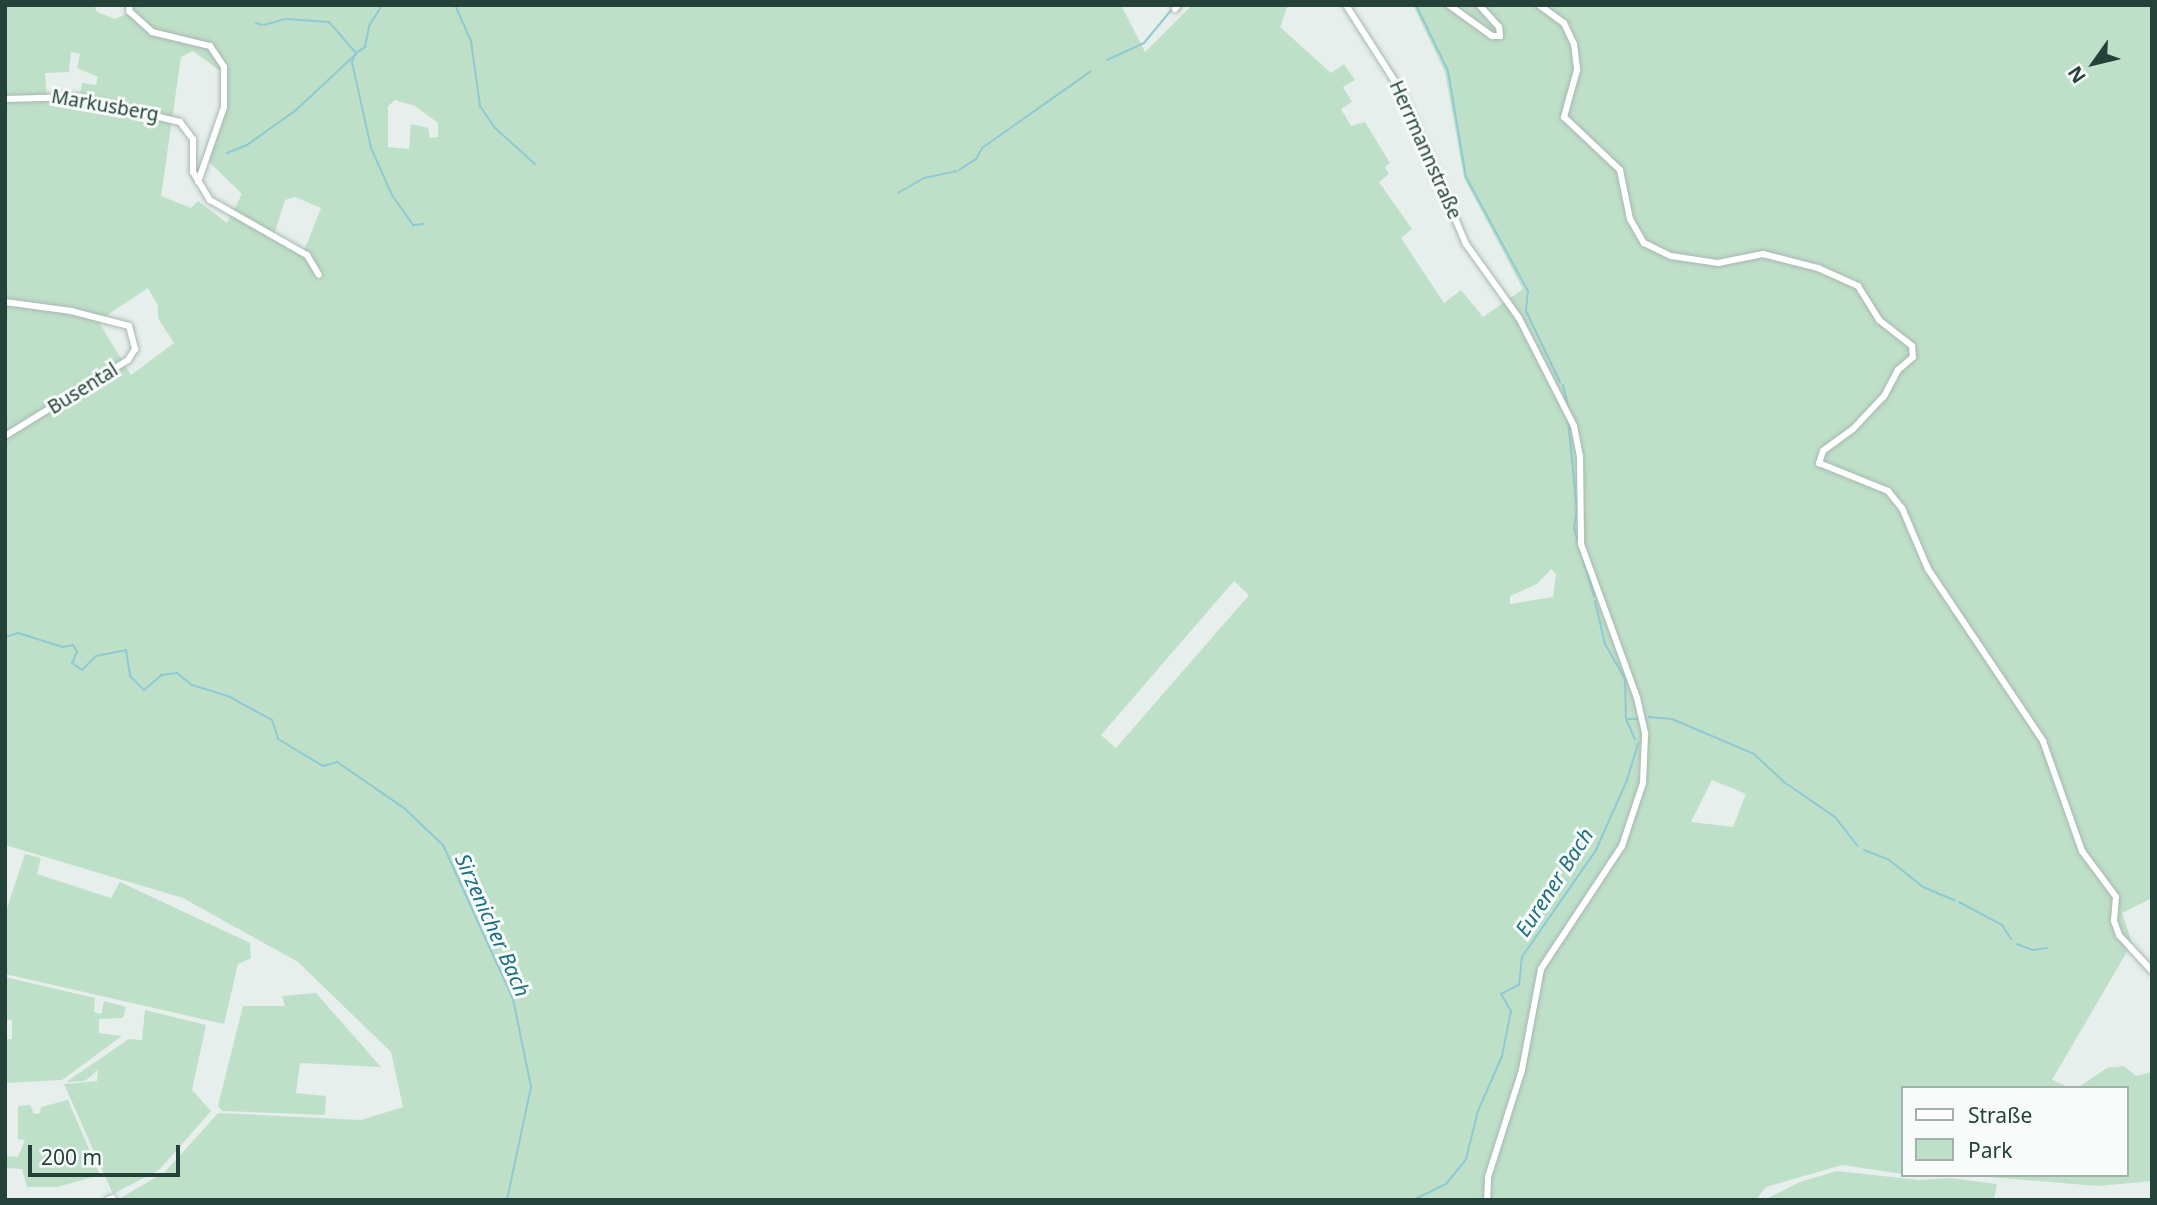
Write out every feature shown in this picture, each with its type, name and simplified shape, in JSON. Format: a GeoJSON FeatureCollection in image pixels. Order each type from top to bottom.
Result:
{"type":"FeatureCollection","features":[{"type":"Feature","properties":{"kind":"street"},"geometry":{"type":"LineString","coordinates":[[130,5],[129,11],[152,32],[200,41],[216,51],[224,67],[225,107],[198,182],[210,200],[307,255],[318,275]]}},
{"type":"Feature","properties":{"kind":"street","name":"Herrmannstraße"},"geometry":{"type":"LineString","coordinates":[[1346,5],[1401,91],[1478,262],[1519,318],[1574,426],[1580,456],[1581,544],[1637,698],[1646,755],[1643,783],[1619,852],[1541,969],[1522,1070],[1488,1177],[1486,1200]]}},
{"type":"Feature","properties":{"kind":"street"},"geometry":{"type":"LineString","coordinates":[[1449,5],[1492,36],[1500,36],[1499,27],[1479,5]]}},
{"type":"Feature","properties":{"kind":"street"},"geometry":{"type":"LineString","coordinates":[[1539,5],[1564,23],[1574,44],[1577,70],[1564,117],[1620,170],[1630,219],[1644,243],[1671,256],[1718,263],[1763,254],[1818,268],[1858,286],[1879,320],[1912,346],[1913,357],[1898,370],[1884,396],[1853,429],[1823,451],[1819,463],[1888,491],[1902,508],[1928,569],[2043,741],[2082,851],[2116,897],[2114,921],[2119,935],[2152,971]]}},
{"type":"Feature","properties":{"kind":"street","name":"Markusberg"},"geometry":{"type":"LineString","coordinates":[[5,99],[76,97],[174,119],[193,139],[193,172],[198,182]]}},
{"type":"Feature","properties":{"kind":"street","name":"Busental"},"geometry":{"type":"LineString","coordinates":[[5,302],[120,323],[134,333],[135,349],[128,360],[5,436]]}},
{"type":"Feature","properties":{"kind":"green space"},"geometry":{"type":"Polygon","coordinates":[[[5,5],[94,5],[97,12],[115,19],[126,14],[124,5],[1121,5],[1145,52],[1192,5],[1288,5],[1280,27],[1331,73],[1344,64],[1355,80],[1343,87],[1352,102],[1341,109],[1351,126],[1365,122],[1390,163],[1385,167],[1389,174],[1379,182],[1412,229],[1401,238],[1444,303],[1461,290],[1483,317],[1523,289],[1464,178],[1445,72],[1413,5],[2152,5],[2152,898],[2122,913],[2132,943],[2052,1080],[2066,1086],[1902,1086],[1902,1174],[1842,1165],[1766,1187],[1756,1200],[117,1200],[165,1172],[218,1113],[361,1120],[403,1107],[391,1052],[298,962],[183,898],[5,845],[5,5]],[[193,51],[181,57],[161,196],[191,208],[198,201],[227,223],[242,194],[203,156],[224,99],[223,73],[193,51]],[[71,52],[69,72],[45,73],[47,98],[79,100],[82,83],[96,85],[98,77],[77,68],[80,54],[71,52]],[[395,100],[388,106],[388,147],[409,149],[411,124],[428,128],[430,138],[438,137],[438,123],[415,106],[395,100]],[[295,197],[285,200],[273,238],[302,256],[321,208],[295,197]],[[148,288],[98,321],[131,375],[174,343],[158,318],[158,306],[148,288]],[[1551,569],[1537,584],[1510,596],[1510,604],[1553,597],[1556,574],[1551,569]],[[1234,581],[1101,735],[1116,748],[1249,595],[1234,581]],[[1712,780],[1691,822],[1733,827],[1746,794],[1712,780]]]}},
{"type":"Feature","properties":{"kind":"green space"},"geometry":{"type":"Polygon","coordinates":[[[25,854],[41,858],[37,874],[111,898],[120,882],[250,943],[251,958],[238,964],[224,1024],[5,974],[5,914],[25,854]]]}},
{"type":"Feature","properties":{"kind":"green space"},"geometry":{"type":"Polygon","coordinates":[[[5,977],[95,998],[94,1012],[101,1014],[104,1001],[126,1007],[123,1018],[99,1019],[99,1033],[122,1036],[62,1080],[5,1083],[5,1039],[12,1039],[12,1020],[5,1020],[5,977]]]}},
{"type":"Feature","properties":{"kind":"green space"},"geometry":{"type":"Polygon","coordinates":[[[316,993],[381,1067],[300,1063],[296,1093],[326,1096],[325,1115],[222,1111],[218,1106],[243,1006],[285,1006],[282,996],[316,993]]]}},
{"type":"Feature","properties":{"kind":"green space"},"geometry":{"type":"Polygon","coordinates":[[[145,1010],[206,1025],[192,1090],[211,1111],[159,1170],[113,1194],[64,1084],[97,1081],[98,1070],[85,1081],[66,1082],[129,1039],[142,1040],[145,1010]]]}},
{"type":"Feature","properties":{"kind":"green space"},"geometry":{"type":"Polygon","coordinates":[[[2124,1066],[2136,1076],[2152,1072],[2152,1181],[2098,1186],[1990,1177],[2129,1177],[2129,1086],[2080,1086],[2107,1068],[2124,1066]]]}},
{"type":"Feature","properties":{"kind":"green space"},"geometry":{"type":"Polygon","coordinates":[[[68,1100],[100,1175],[57,1187],[27,1187],[22,1169],[5,1168],[5,1156],[18,1157],[25,1140],[18,1139],[18,1106],[30,1105],[34,1114],[40,1113],[41,1107],[68,1100]]]}},
{"type":"Feature","properties":{"kind":"green space"},"geometry":{"type":"Polygon","coordinates":[[[1837,1171],[1919,1180],[1949,1178],[1997,1184],[1994,1200],[1764,1200],[1800,1182],[1837,1171]]]}},
{"type":"Feature","properties":{"kind":"waterway"},"geometry":{"type":"LineString","coordinates":[[287,19],[329,22],[356,53],[365,47],[369,26],[382,5]]}},
{"type":"Feature","properties":{"kind":"waterway"},"geometry":{"type":"LineString","coordinates":[[455,5],[471,41],[480,106],[495,128],[535,164]]}},
{"type":"Feature","properties":{"kind":"waterway","name":"Eurener Bach"},"geometry":{"type":"LineString","coordinates":[[1416,5],[1448,71],[1466,177],[1528,291],[1526,311],[1560,382]]}},
{"type":"Feature","properties":{"kind":"waterway"},"geometry":{"type":"LineString","coordinates":[[1107,60],[1144,43],[1172,9]]}},
{"type":"Feature","properties":{"kind":"waterway"},"geometry":{"type":"LineString","coordinates":[[264,25],[285,19]]}},
{"type":"Feature","properties":{"kind":"waterway"},"geometry":{"type":"LineString","coordinates":[[256,23],[262,25]]}},
{"type":"Feature","properties":{"kind":"waterway"},"geometry":{"type":"LineString","coordinates":[[356,53],[352,62],[371,148],[392,195],[413,225],[424,224]]}},
{"type":"Feature","properties":{"kind":"waterway"},"geometry":{"type":"LineString","coordinates":[[227,153],[247,145],[296,110],[355,55]]}},
{"type":"Feature","properties":{"kind":"waterway"},"geometry":{"type":"LineString","coordinates":[[959,170],[976,159],[982,148],[1091,71]]}},
{"type":"Feature","properties":{"kind":"waterway"},"geometry":{"type":"LineString","coordinates":[[898,193],[924,178],[956,171]]}},
{"type":"Feature","properties":{"kind":"waterway","name":"Eurener Bach"},"geometry":{"type":"LineString","coordinates":[[1563,385],[1568,407]]}},
{"type":"Feature","properties":{"kind":"waterway","name":"Eurener Bach"},"geometry":{"type":"LineString","coordinates":[[1568,419],[1577,510],[1574,528],[1594,596]]}},
{"type":"Feature","properties":{"kind":"waterway","name":"Eurener Bach"},"geometry":{"type":"LineString","coordinates":[[1595,601],[1605,644],[1625,678],[1626,719],[1635,739]]}},
{"type":"Feature","properties":{"kind":"waterway","name":"Sirzenicher Bach"},"geometry":{"type":"LineString","coordinates":[[5,637],[18,633],[63,647],[73,645],[77,652],[72,663],[82,670],[96,656],[126,650],[130,676],[144,690],[161,675],[177,673],[192,685],[228,696],[272,720],[278,739],[323,766],[337,762],[404,808],[443,845],[513,999],[531,1087],[507,1200]]}},
{"type":"Feature","properties":{"kind":"waterway"},"geometry":{"type":"LineString","coordinates":[[1649,717],[1672,719],[1754,754],[1784,782],[1835,817],[1858,846]]}},
{"type":"Feature","properties":{"kind":"waterway"},"geometry":{"type":"LineString","coordinates":[[1627,719],[1637,719]]}},
{"type":"Feature","properties":{"kind":"waterway","name":"Eurener Bach"},"geometry":{"type":"LineString","coordinates":[[1413,1200],[1446,1184],[1466,1159],[1478,1111],[1502,1056],[1511,1011],[1501,994],[1519,985],[1522,957],[1596,850],[1627,780],[1638,744]]}},
{"type":"Feature","properties":{"kind":"waterway"},"geometry":{"type":"LineString","coordinates":[[1864,850],[1888,859],[1923,887],[1954,900]]}},
{"type":"Feature","properties":{"kind":"waterway"},"geometry":{"type":"LineString","coordinates":[[1959,902],[2002,925],[2011,939]]}},
{"type":"Feature","properties":{"kind":"waterway"},"geometry":{"type":"LineString","coordinates":[[2017,944],[2033,950],[2047,948]]}}]}
